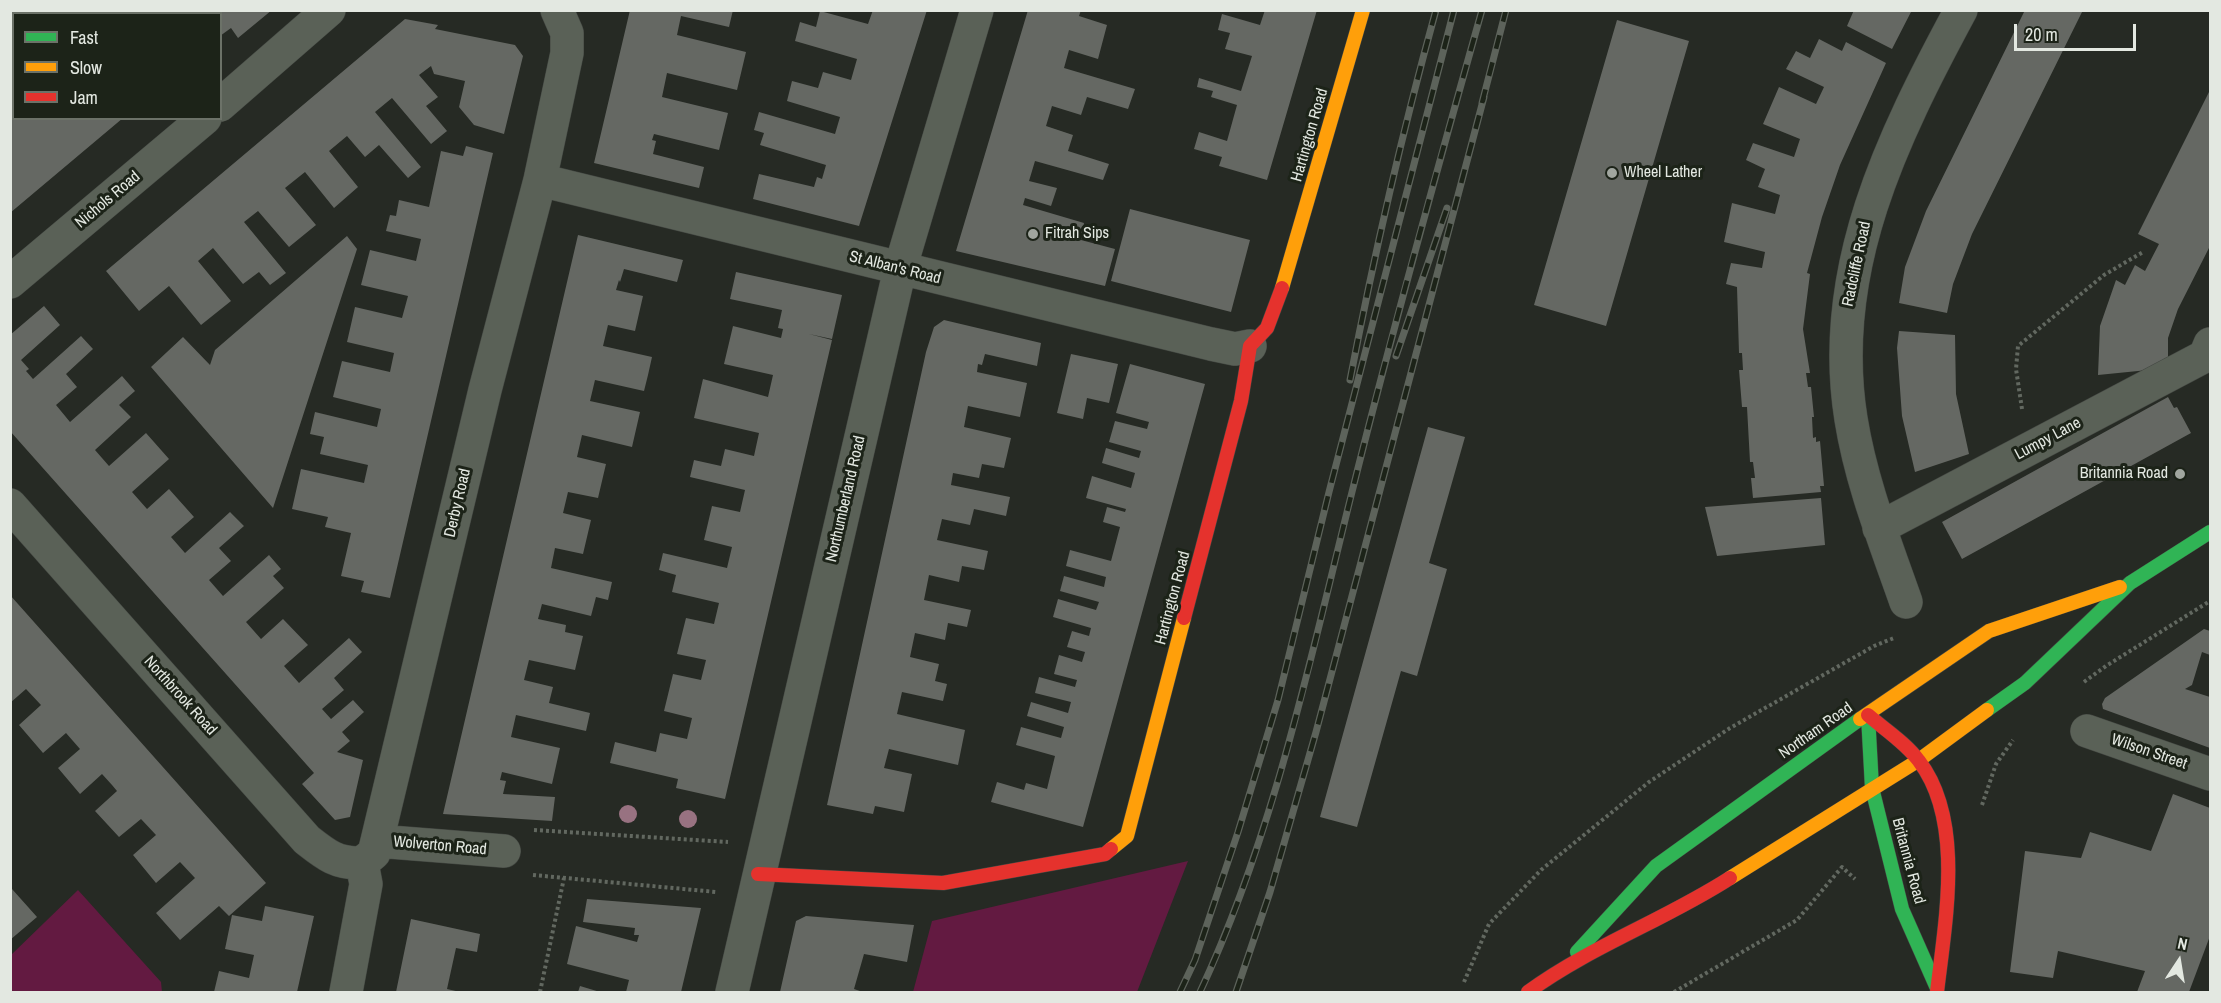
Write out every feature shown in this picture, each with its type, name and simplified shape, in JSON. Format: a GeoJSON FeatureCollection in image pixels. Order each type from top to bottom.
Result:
{"type":"FeatureCollection","features":[{"type":"Feature","properties":{"kind":"main road","name":"Hartington Road"},"geometry":{"type":"LineString","coordinates":[[758,871],[943,883],[1105,854],[1127,836],[1241,401],[1250,346],[1262,338],[1279,298],[1363,10]]}},
{"type":"Feature","properties":{"kind":"main road","name":"Northam Road"},"geometry":{"type":"LineString","coordinates":[[1561,968],[1696,900],[1919,760],[2025,683],[2130,583],[2211,532]]}},
{"type":"Feature","properties":{"kind":"main road","name":"Northam Road"},"geometry":{"type":"LineString","coordinates":[[1528,993],[1561,968],[1656,866],[1715,820],[1868,715],[1939,663],[1989,631],[2130,583]]}},
{"type":"Feature","properties":{"kind":"main road","name":"Britannia Road"},"geometry":{"type":"LineString","coordinates":[[1868,715],[1919,760],[1934,787],[1945,818],[1948,900],[1937,989]]}},
{"type":"Feature","properties":{"kind":"main road","name":"Britannia Road"},"geometry":{"type":"LineString","coordinates":[[1868,715],[1872,788],[1902,909],[1937,989]]}},
{"type":"Feature","properties":{"kind":"street"},"geometry":{"type":"LineString","coordinates":[[222,103],[329,10]]}},
{"type":"Feature","properties":{"kind":"street","name":"Northumberland Road"},"geometry":{"type":"LineString","coordinates":[[732,993],[758,871],[900,269],[977,10]]}},
{"type":"Feature","properties":{"kind":"street","name":"Radcliffe Road"},"geometry":{"type":"LineString","coordinates":[[1906,602],[1862,474],[1851,418],[1846,360],[1847,306],[1858,249],[1875,189],[1900,132],[1961,10]]}},
{"type":"Feature","properties":{"kind":"street","name":"Derby Road"},"geometry":{"type":"LineString","coordinates":[[346,993],[370,852],[485,390],[540,180],[567,53],[567,33],[559,11]]}},
{"type":"Feature","properties":{"kind":"street","name":"Nichols Road"},"geometry":{"type":"LineString","coordinates":[[10,282],[203,120]]}},
{"type":"Feature","properties":{"kind":"street","name":"St Alban's Road"},"geometry":{"type":"LineString","coordinates":[[540,180],[1211,344],[1235,349],[1250,346]]}},
{"type":"Feature","properties":{"kind":"street","name":"Lumpy Lane"},"geometry":{"type":"LineString","coordinates":[[1879,528],[2205,356],[2211,344]]}},
{"type":"Feature","properties":{"kind":"street","name":"Northbrook Road"},"geometry":{"type":"LineString","coordinates":[[10,505],[307,840],[329,859],[345,864],[370,852]]}},
{"type":"Feature","properties":{"kind":"street","name":"Wilson Street"},"geometry":{"type":"LineString","coordinates":[[2087,731],[2211,774]]}},
{"type":"Feature","properties":{"kind":"street","name":"Wolverton Road"},"geometry":{"type":"LineString","coordinates":[[370,852],[504,851]]}},
{"type":"Feature","properties":{"kind":"path"},"geometry":{"type":"LineString","coordinates":[[2034,447],[2022,408],[2016,369],[2018,346],[2104,275],[2143,252]]}},
{"type":"Feature","properties":{"kind":"path"},"geometry":{"type":"LineString","coordinates":[[2081,685],[2106,666],[2211,601]]}},
{"type":"Feature","properties":{"kind":"path"},"geometry":{"type":"LineString","coordinates":[[1464,982],[1489,924],[1541,870],[1667,770],[1730,728],[1874,645]]}},
{"type":"Feature","properties":{"kind":"path"},"geometry":{"type":"LineString","coordinates":[[1982,807],[1996,764],[2019,732]]}},
{"type":"Feature","properties":{"kind":"path"},"geometry":{"type":"LineString","coordinates":[[530,830],[758,871],[564,878],[525,874],[504,851],[530,830]]}},
{"type":"Feature","properties":{"kind":"path"},"geometry":{"type":"LineString","coordinates":[[1674,993],[1797,920],[1842,867]]}},
{"type":"Feature","properties":{"kind":"path"},"geometry":{"type":"LineString","coordinates":[[540,993],[564,878]]}},
{"type":"Feature","properties":{"kind":"shaded area"},"geometry":{"type":"Polygon","coordinates":[[[1188,861],[1137,992],[913,992],[932,921],[1188,861]]]}},
{"type":"Feature","properties":{"kind":"shaded area"},"geometry":{"type":"Polygon","coordinates":[[[78,890],[161,982],[162,992],[11,992],[11,955],[78,890]]]}},
{"type":"Feature","properties":{"kind":"building"},"geometry":{"type":"Polygon","coordinates":[[[12,10],[30,10],[30,12],[12,12],[12,40],[10,39],[12,10]]]}},
{"type":"Feature","properties":{"kind":"building"},"geometry":{"type":"Polygon","coordinates":[[[119,10],[167,12],[120,12],[119,10]]]}},
{"type":"Feature","properties":{"kind":"building"},"geometry":{"type":"Polygon","coordinates":[[[272,10],[238,38],[231,28],[222,35],[222,12],[167,12],[272,10]]]}},
{"type":"Feature","properties":{"kind":"building"},"geometry":{"type":"Polygon","coordinates":[[[630,10],[733,10],[729,27],[681,16],[677,35],[746,52],[737,90],[667,73],[662,97],[728,113],[719,150],[654,134],[652,140],[656,141],[653,154],[704,167],[699,188],[594,163],[630,10]]]}},
{"type":"Feature","properties":{"kind":"building"},"geometry":{"type":"Polygon","coordinates":[[[873,10],[927,10],[859,226],[753,199],[759,174],[814,187],[817,177],[822,179],[826,165],[760,145],[764,133],[754,130],[759,112],[835,134],[840,117],[787,101],[792,81],[818,88],[823,72],[851,80],[857,59],[795,41],[800,22],[816,27],[820,11],[868,24],[873,10]]]}},
{"type":"Feature","properties":{"kind":"building"},"geometry":{"type":"Polygon","coordinates":[[[1028,10],[1081,10],[1079,16],[1107,25],[1098,59],[1069,50],[1064,68],[1135,89],[1128,109],[1087,97],[1081,115],[1052,106],[1046,126],[1073,135],[1068,151],[1109,164],[1103,180],[1035,161],[1029,181],[1057,188],[1051,206],[1025,198],[1023,205],[1084,223],[1081,240],[1115,249],[1105,286],[956,251],[1028,10]]]}},
{"type":"Feature","properties":{"kind":"building"},"geometry":{"type":"Polygon","coordinates":[[[1265,10],[1317,10],[1267,180],[1219,166],[1222,157],[1194,149],[1199,132],[1227,141],[1237,105],[1211,97],[1213,91],[1197,87],[1199,78],[1241,91],[1252,56],[1225,49],[1230,33],[1218,30],[1222,14],[1260,25],[1265,10]]]}},
{"type":"Feature","properties":{"kind":"building"},"geometry":{"type":"Polygon","coordinates":[[[1854,10],[1912,10],[1892,49],[1847,26],[1854,10]]]}},
{"type":"Feature","properties":{"kind":"building"},"geometry":{"type":"Polygon","coordinates":[[[2025,10],[2083,10],[1972,234],[1953,284],[1947,313],[1899,303],[1905,267],[1926,211],[2025,10]]]}},
{"type":"Feature","properties":{"kind":"building"},"geometry":{"type":"Polygon","coordinates":[[[405,19],[438,25],[435,29],[515,45],[523,56],[504,134],[474,125],[459,107],[465,81],[434,74],[431,66],[419,75],[438,97],[426,106],[447,131],[431,144],[392,98],[375,112],[421,167],[408,178],[379,145],[365,157],[347,136],[329,151],[358,187],[334,208],[305,172],[285,188],[316,225],[289,247],[258,211],[244,222],[286,273],[270,285],[259,272],[243,284],[213,248],[198,261],[231,301],[201,325],[169,286],[139,311],[106,271],[405,19]]]}},
{"type":"Feature","properties":{"kind":"building","name":"Wheel Lather"},"geometry":{"type":"Polygon","coordinates":[[[1617,20],[1689,41],[1606,326],[1534,305],[1617,20]]]}},
{"type":"Feature","properties":{"kind":"building"},"geometry":{"type":"Polygon","coordinates":[[[1819,39],[1842,51],[1846,42],[1886,63],[1840,165],[1822,217],[1807,273],[1810,274],[1803,329],[1810,373],[1806,373],[1808,387],[1811,387],[1814,417],[1812,417],[1813,438],[1816,437],[1816,442],[1820,441],[1824,486],[1820,486],[1821,492],[1753,498],[1751,478],[1755,478],[1753,462],[1750,462],[1747,407],[1742,407],[1739,370],[1743,370],[1742,353],[1739,353],[1737,287],[1726,284],[1731,263],[1762,268],[1765,252],[1724,242],[1732,203],[1775,214],[1780,195],[1758,187],[1765,169],[1746,160],[1753,143],[1794,157],[1800,139],[1763,124],[1779,87],[1816,104],[1824,87],[1786,69],[1796,51],[1810,58],[1819,39]]]}},
{"type":"Feature","properties":{"kind":"building"},"geometry":{"type":"Polygon","coordinates":[[[10,81],[12,83],[12,120],[121,120],[10,213],[10,81]]]}},
{"type":"Feature","properties":{"kind":"building"},"geometry":{"type":"Polygon","coordinates":[[[2210,90],[2210,246],[2178,309],[2168,338],[2168,368],[2098,375],[2100,326],[2116,280],[2125,285],[2135,265],[2145,271],[2159,244],[2138,234],[2210,90]]]}},
{"type":"Feature","properties":{"kind":"building"},"geometry":{"type":"Polygon","coordinates":[[[466,146],[493,153],[390,598],[361,592],[364,581],[341,576],[351,533],[325,527],[328,517],[292,509],[301,469],[364,483],[368,465],[320,454],[324,437],[310,434],[315,412],[377,427],[381,409],[333,397],[342,361],[390,372],[394,353],[347,342],[355,307],[402,318],[408,296],[361,285],[370,250],[416,261],[421,239],[386,231],[390,215],[396,216],[399,200],[429,207],[441,151],[463,156],[466,146]]]}},
{"type":"Feature","properties":{"kind":"building"},"geometry":{"type":"Polygon","coordinates":[[[1130,209],[1250,240],[1231,312],[1111,281],[1130,209]]]}},
{"type":"Feature","properties":{"kind":"building"},"geometry":{"type":"Polygon","coordinates":[[[578,235],[683,260],[677,282],[624,269],[620,282],[619,280],[616,290],[643,296],[635,331],[608,325],[603,346],[652,357],[648,375],[644,391],[595,380],[590,401],[640,412],[632,447],[582,435],[577,457],[606,464],[598,498],[568,492],[563,513],[591,520],[583,554],[555,548],[551,568],[612,582],[608,600],[596,597],[591,616],[542,604],[538,619],[566,625],[565,632],[583,636],[575,670],[529,660],[524,680],[553,687],[549,703],[590,713],[586,731],[516,715],[511,737],[560,748],[552,784],[502,772],[500,780],[506,781],[503,794],[555,797],[552,821],[443,814],[578,235]]]}},
{"type":"Feature","properties":{"kind":"building"},"geometry":{"type":"Polygon","coordinates":[[[347,236],[357,249],[273,508],[151,367],[183,337],[210,365],[215,350],[347,236]]]}},
{"type":"Feature","properties":{"kind":"building"},"geometry":{"type":"Polygon","coordinates":[[[736,272],[842,295],[832,339],[809,334],[832,340],[725,799],[676,788],[678,779],[610,763],[615,742],[656,752],[660,733],[687,739],[692,718],[664,711],[673,674],[701,680],[706,660],[677,654],[686,618],[714,624],[719,603],[672,592],[676,575],[659,570],[663,553],[727,568],[732,547],[704,540],[712,506],[740,512],[745,490],[690,477],[694,460],[721,466],[725,449],[754,456],[759,433],[694,418],[703,379],[768,397],[773,375],[724,364],[733,326],[781,338],[783,329],[778,328],[782,310],[730,299],[736,272]]]}},
{"type":"Feature","properties":{"kind":"building"},"geometry":{"type":"Polygon","coordinates":[[[44,306],[60,325],[21,360],[29,369],[26,371],[33,379],[81,336],[93,349],[66,374],[77,387],[56,405],[70,422],[122,376],[135,391],[119,405],[131,417],[95,450],[109,466],[146,433],[169,459],[132,492],[147,509],[169,489],[194,517],[171,537],[185,553],[230,512],[244,526],[219,548],[231,561],[209,580],[223,596],[269,555],[281,569],[273,576],[284,588],[246,622],[261,639],[283,619],[308,645],[284,666],[299,683],[349,638],[362,652],[334,678],[344,690],[322,709],[331,719],[353,700],[364,712],[342,732],[350,741],[337,752],[363,760],[350,817],[335,820],[302,784],[314,773],[10,431],[10,335],[44,306]]]}},
{"type":"Feature","properties":{"kind":"building"},"geometry":{"type":"Polygon","coordinates":[[[944,320],[1041,343],[1037,366],[985,354],[982,365],[978,364],[977,372],[1027,383],[1020,417],[968,406],[964,427],[1011,438],[1004,468],[982,464],[979,478],[953,473],[951,485],[1010,497],[1006,516],[974,509],[970,525],[942,519],[937,540],[988,551],[984,570],[962,566],[959,582],[929,575],[924,600],[971,610],[967,627],[948,623],[945,640],[915,633],[910,657],[939,664],[935,681],[947,684],[943,701],[902,692],[897,714],[965,730],[958,765],[889,749],[884,768],[912,774],[904,812],[875,806],[873,814],[827,805],[926,352],[934,327],[944,320]]]}},
{"type":"Feature","properties":{"kind":"building"},"geometry":{"type":"Polygon","coordinates":[[[1899,331],[1955,335],[1956,394],[1969,454],[1915,472],[1902,416],[1897,348],[1899,331]]]}},
{"type":"Feature","properties":{"kind":"building"},"geometry":{"type":"Polygon","coordinates":[[[1071,354],[1118,364],[1109,403],[1087,398],[1083,419],[1057,413],[1071,354]]]}},
{"type":"Feature","properties":{"kind":"building"},"geometry":{"type":"Polygon","coordinates":[[[1130,364],[1205,384],[1083,827],[991,802],[997,782],[1024,790],[1026,783],[1047,789],[1055,756],[1016,745],[1021,727],[1061,738],[1064,727],[1027,716],[1031,702],[1068,713],[1071,702],[1035,693],[1039,677],[1075,687],[1077,680],[1054,674],[1059,655],[1082,662],[1085,652],[1067,647],[1072,631],[1089,636],[1091,628],[1053,617],[1058,599],[1096,610],[1099,602],[1060,591],[1064,576],[1104,587],[1106,577],[1066,566],[1070,550],[1111,561],[1120,527],[1103,522],[1107,507],[1125,512],[1126,509],[1086,498],[1092,476],[1131,488],[1135,473],[1102,463],[1106,448],[1139,458],[1141,451],[1109,442],[1115,421],[1147,429],[1149,422],[1116,413],[1130,364]]]}},
{"type":"Feature","properties":{"kind":"building"},"geometry":{"type":"Polygon","coordinates":[[[2168,397],[2174,408],[2177,407],[2191,433],[1962,559],[1942,522],[2168,397]]]}},
{"type":"Feature","properties":{"kind":"building"},"geometry":{"type":"Polygon","coordinates":[[[1428,427],[1465,437],[1429,563],[1447,569],[1417,676],[1401,671],[1357,827],[1320,817],[1428,427]]]}},
{"type":"Feature","properties":{"kind":"building"},"geometry":{"type":"Polygon","coordinates":[[[1821,498],[1825,545],[1717,556],[1705,507],[1821,498]]]}},
{"type":"Feature","properties":{"kind":"building"},"geometry":{"type":"Polygon","coordinates":[[[10,595],[266,883],[229,916],[219,906],[180,940],[156,913],[195,878],[180,862],[156,883],[133,855],[156,835],[141,819],[119,837],[95,811],[117,791],[112,785],[102,774],[80,794],[58,768],[80,749],[66,733],[43,753],[19,725],[41,705],[26,689],[10,703],[10,595]]]}},
{"type":"Feature","properties":{"kind":"building"},"geometry":{"type":"Polygon","coordinates":[[[2204,629],[2210,631],[2210,655],[2202,652],[2192,685],[2185,689],[2210,697],[2210,748],[2103,709],[2102,704],[2105,698],[2204,629]]]}},
{"type":"Feature","properties":{"kind":"building"},"geometry":{"type":"Polygon","coordinates":[[[2173,794],[2210,808],[2210,936],[2189,992],[2137,992],[2145,971],[2058,951],[2053,978],[2010,972],[2025,851],[2081,858],[2090,832],[2151,851],[2173,794]]]}},
{"type":"Feature","properties":{"kind":"building"},"geometry":{"type":"Polygon","coordinates":[[[12,889],[37,917],[10,940],[10,890],[12,889]]]}},
{"type":"Feature","properties":{"kind":"building"},"geometry":{"type":"Polygon","coordinates":[[[587,899],[701,908],[681,992],[626,992],[629,980],[567,964],[576,926],[637,942],[639,935],[634,935],[635,928],[583,922],[587,899]]]}},
{"type":"Feature","properties":{"kind":"building"},"geometry":{"type":"Polygon","coordinates":[[[265,906],[314,916],[297,992],[214,992],[219,971],[249,978],[254,955],[225,949],[232,915],[262,921],[265,906]]]}},
{"type":"Feature","properties":{"kind":"building"},"geometry":{"type":"Polygon","coordinates":[[[806,916],[914,925],[907,962],[864,954],[854,989],[863,992],[780,992],[796,921],[806,916]]]}},
{"type":"Feature","properties":{"kind":"building"},"geometry":{"type":"Polygon","coordinates":[[[411,919],[480,934],[477,952],[456,948],[447,989],[460,992],[396,992],[411,919]]]}},
{"type":"Feature","properties":{"kind":"building"},"geometry":{"type":"Polygon","coordinates":[[[580,986],[600,992],[578,992],[580,986]]]}},
{"type":"Feature","properties":{"kind":"railway"},"geometry":{"type":"LineString","coordinates":[[1350,380],[1389,194],[1436,10]]}},
{"type":"Feature","properties":{"kind":"railway"},"geometry":{"type":"LineString","coordinates":[[1180,992],[1195,960],[1238,832],[1278,700],[1329,492],[1454,10]]}},
{"type":"Feature","properties":{"kind":"railway"},"geometry":{"type":"LineString","coordinates":[[1200,992],[1226,932],[1270,809],[1305,682],[1383,371],[1482,10]]}},
{"type":"Feature","properties":{"kind":"railway"},"geometry":{"type":"LineString","coordinates":[[1482,103],[1506,10]]}},
{"type":"Feature","properties":{"kind":"railway"},"geometry":{"type":"LineString","coordinates":[[1236,992],[1270,892],[1316,732],[1484,97]]}},
{"type":"Feature","properties":{"kind":"railway"},"geometry":{"type":"LineString","coordinates":[[1396,356],[1447,208]]}},
{"type":"Feature","properties":{"kind":"traffic: fast"},"geometry":{"type":"LineString","coordinates":[[1987,710],[2025,683],[2130,583],[2210,532]]}},
{"type":"Feature","properties":{"kind":"traffic: fast"},"geometry":{"type":"LineString","coordinates":[[1868,715],[1872,788],[1902,909],[1936,986]]}},
{"type":"Feature","properties":{"kind":"traffic: fast"},"geometry":{"type":"LineString","coordinates":[[1577,952],[1656,866],[1860,719]]}},
{"type":"Feature","properties":{"kind":"traffic: slow"},"geometry":{"type":"LineString","coordinates":[[1282,288],[1363,10]]}},
{"type":"Feature","properties":{"kind":"traffic: slow"},"geometry":{"type":"LineString","coordinates":[[1860,719],[1989,631],[2120,587]]}},
{"type":"Feature","properties":{"kind":"traffic: slow"},"geometry":{"type":"LineString","coordinates":[[1111,849],[1127,836],[1184,618]]}},
{"type":"Feature","properties":{"kind":"traffic: slow"},"geometry":{"type":"LineString","coordinates":[[1730,878],[1919,760],[1987,710]]}},
{"type":"Feature","properties":{"kind":"traffic: jam"},"geometry":{"type":"LineString","coordinates":[[1184,618],[1241,401],[1250,346],[1267,328],[1282,288]]}},
{"type":"Feature","properties":{"kind":"traffic: jam"},"geometry":{"type":"LineString","coordinates":[[1868,715],[1914,754],[1933,785],[1942,813],[1947,842],[1948,873],[1947,904],[1937,992]]}},
{"type":"Feature","properties":{"kind":"traffic: jam"},"geometry":{"type":"LineString","coordinates":[[758,874],[943,883],[1105,854],[1111,849]]}},
{"type":"Feature","properties":{"kind":"traffic: jam"},"geometry":{"type":"LineString","coordinates":[[1528,992],[1577,961],[1730,878]]}},
{"type":"Feature","properties":{"kind":"place","name":"Wheel Lather"},"geometry":{"type":"Point","coordinates":[1612,173]}},
{"type":"Feature","properties":{"kind":"place","name":"Fitrah Sips"},"geometry":{"type":"Point","coordinates":[1033,234]}},
{"type":"Feature","properties":{"kind":"place","name":"Britannia Road"},"geometry":{"type":"Point","coordinates":[2180,474]}}]}
